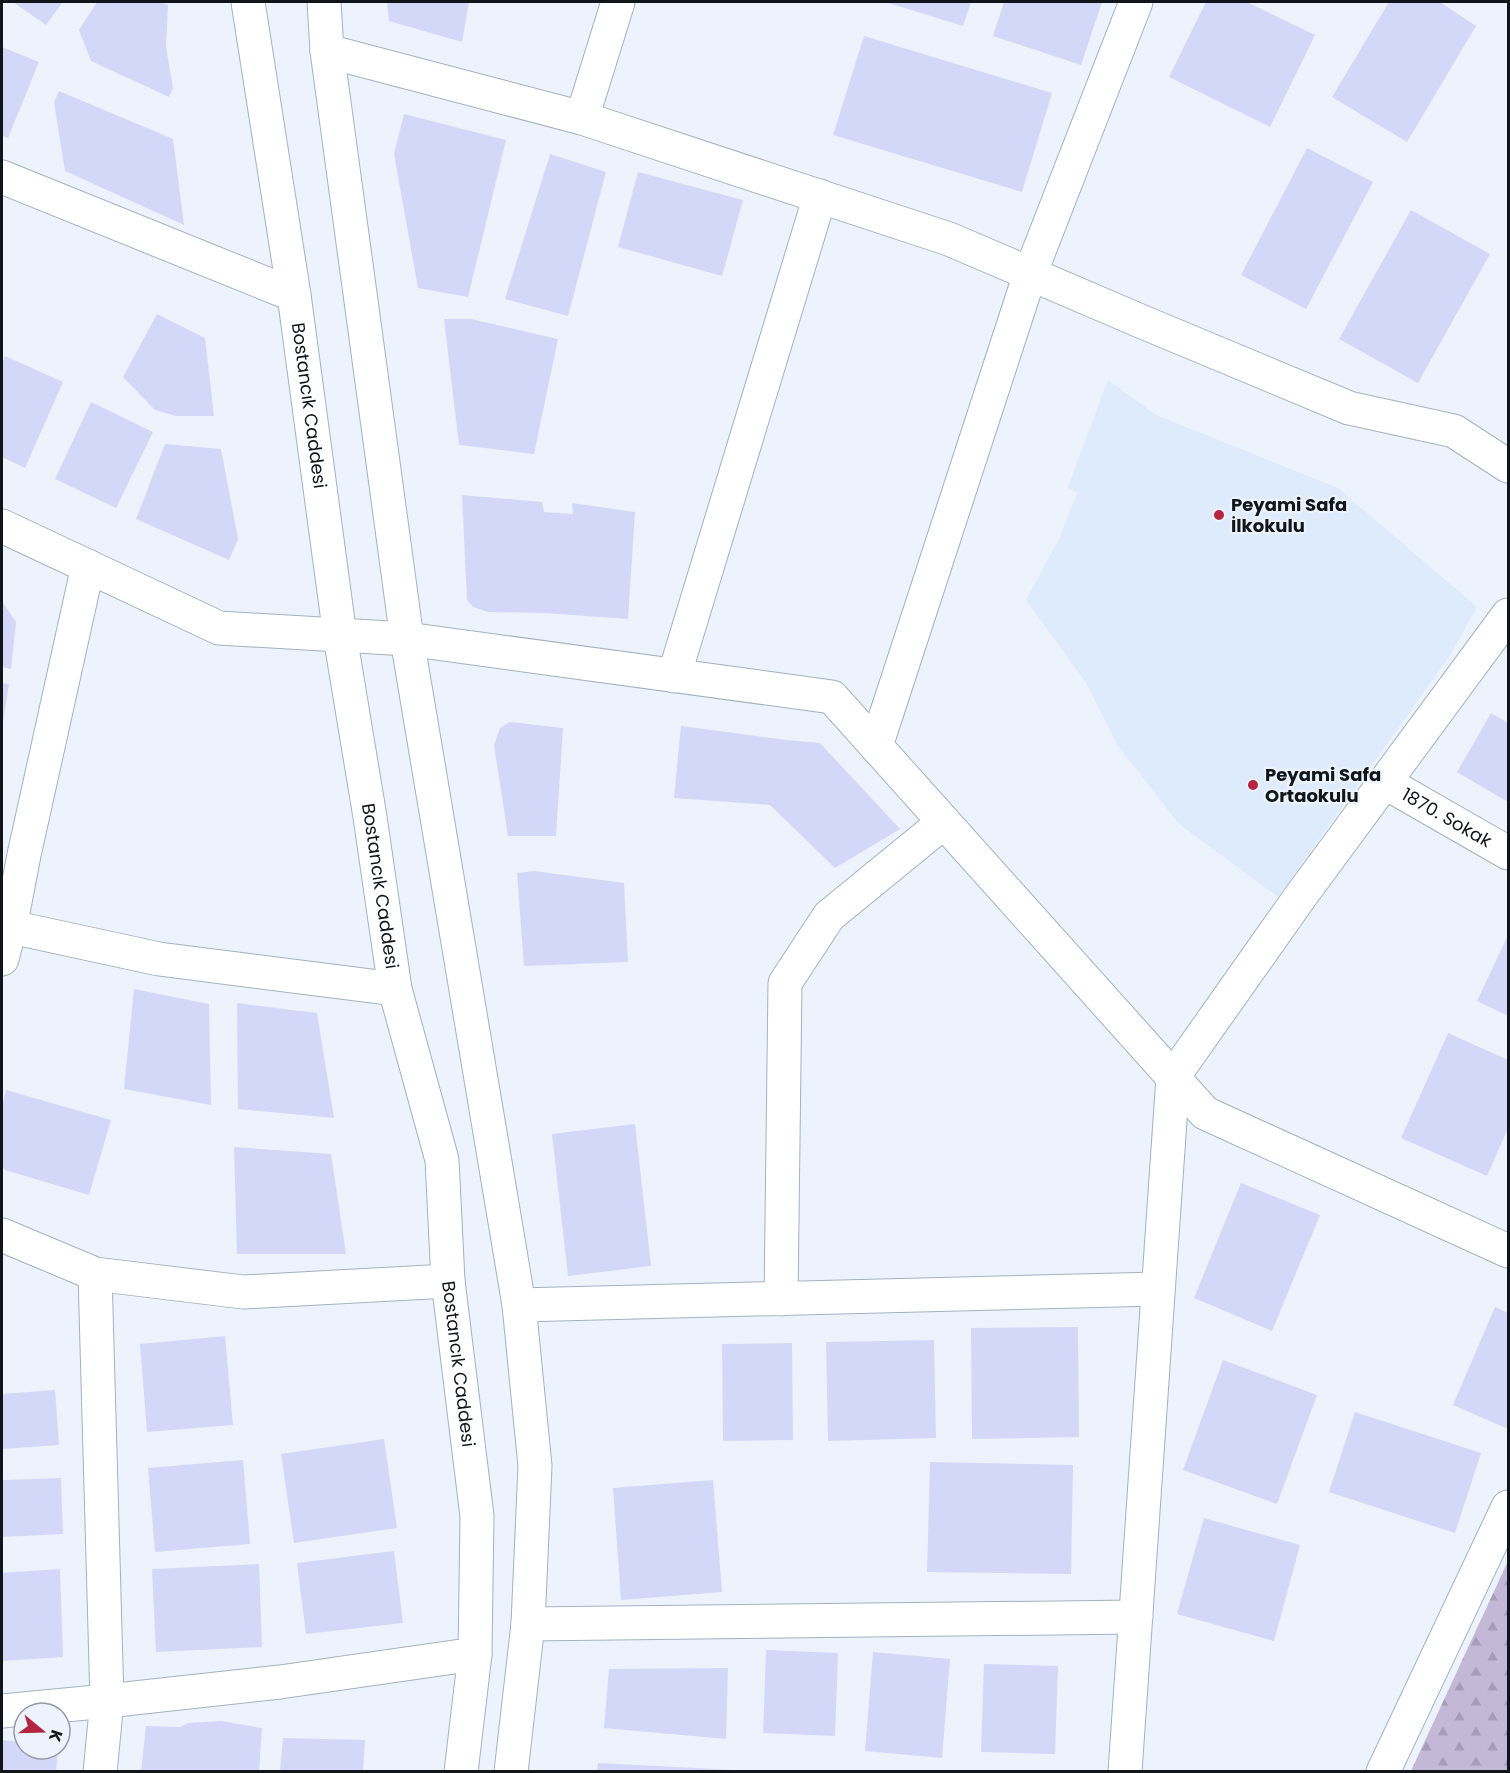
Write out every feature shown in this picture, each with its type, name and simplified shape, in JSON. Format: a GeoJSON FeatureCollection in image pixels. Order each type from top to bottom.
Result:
{"type":"FeatureCollection","features":[{"type":"Feature","properties":{"kind":"street","name":"Bostancık Caddesi"},"geometry":{"type":"LineString","coordinates":[[249,2],[294,295],[340,636],[395,989],[442,1160],[448,1281],[477,1516],[475,1654],[461,1772]]}},
{"type":"Feature","properties":{"kind":"street"},"geometry":{"type":"LineString","coordinates":[[324,2],[327,51],[407,639],[519,1305],[535,1466],[528,1624],[512,1772]]}},
{"type":"Feature","properties":{"kind":"street"},"geometry":{"type":"LineString","coordinates":[[582,118],[618,2]]}},
{"type":"Feature","properties":{"kind":"street"},"geometry":{"type":"LineString","coordinates":[[876,746],[1030,274],[1136,2]]}},
{"type":"Feature","properties":{"kind":"street"},"geometry":{"type":"LineString","coordinates":[[327,51],[582,118],[949,239],[1349,408],[1454,431],[1509,466]]}},
{"type":"Feature","properties":{"kind":"street"},"geometry":{"type":"LineString","coordinates":[[2,177],[294,295]]}},
{"type":"Feature","properties":{"kind":"street"},"geometry":{"type":"LineString","coordinates":[[674,676],[820,196]]}},
{"type":"Feature","properties":{"kind":"street"},"geometry":{"type":"LineString","coordinates":[[2,526],[219,628],[407,639],[832,697],[1205,1113],[1509,1251]]}},
{"type":"Feature","properties":{"kind":"street"},"geometry":{"type":"LineString","coordinates":[[2,959],[6,926],[88,566]]}},
{"type":"Feature","properties":{"kind":"street"},"geometry":{"type":"LineString","coordinates":[[1125,1772],[1173,1077],[1300,897],[1509,615]]}},
{"type":"Feature","properties":{"kind":"street","name":"1870. Sokak"},"geometry":{"type":"LineString","coordinates":[[1386,783],[1509,853]]}},
{"type":"Feature","properties":{"kind":"street"},"geometry":{"type":"LineString","coordinates":[[781,1299],[785,983],[829,916],[944,822]]}},
{"type":"Feature","properties":{"kind":"street"},"geometry":{"type":"LineString","coordinates":[[6,926],[159,959],[395,989]]}},
{"type":"Feature","properties":{"kind":"street"},"geometry":{"type":"LineString","coordinates":[[2,1235],[95,1274],[243,1292],[448,1281]]}},
{"type":"Feature","properties":{"kind":"street"},"geometry":{"type":"LineString","coordinates":[[95,1274],[107,1701],[100,1772]]}},
{"type":"Feature","properties":{"kind":"street"},"geometry":{"type":"LineString","coordinates":[[519,1305],[1158,1289]]}},
{"type":"Feature","properties":{"kind":"street"},"geometry":{"type":"LineString","coordinates":[[1383,1772],[1509,1507]]}},
{"type":"Feature","properties":{"kind":"street"},"geometry":{"type":"LineString","coordinates":[[528,1624],[1136,1617]]}},
{"type":"Feature","properties":{"kind":"street"},"geometry":{"type":"LineString","coordinates":[[2,1711],[279,1682],[475,1654]]}},
{"type":"Feature","properties":{"kind":"shaded area"},"geometry":{"type":"Polygon","coordinates":[[[1108,380],[1156,415],[1338,488],[1477,607],[1449,657],[1278,897],[1179,824],[1118,746],[1085,681],[1026,600],[1060,537],[1077,493],[1068,487],[1108,380]]]}},
{"type":"Feature","properties":{"kind":"green space"},"geometry":{"type":"Polygon","coordinates":[[[1508,1561],[1508,1771],[1411,1771],[1508,1561]]]}},
{"type":"Feature","properties":{"kind":"building"},"geometry":{"type":"Polygon","coordinates":[[[13,2],[63,2],[46,25],[13,2]]]}},
{"type":"Feature","properties":{"kind":"building"},"geometry":{"type":"Polygon","coordinates":[[[97,2],[161,2],[168,5],[166,47],[173,88],[169,97],[91,61],[79,30],[97,2]]]}},
{"type":"Feature","properties":{"kind":"building"},"geometry":{"type":"Polygon","coordinates":[[[387,2],[469,2],[462,42],[389,21],[387,2]]]}},
{"type":"Feature","properties":{"kind":"building"},"geometry":{"type":"Polygon","coordinates":[[[885,2],[971,2],[963,26],[885,2]]]}},
{"type":"Feature","properties":{"kind":"building"},"geometry":{"type":"Polygon","coordinates":[[[1004,2],[1102,2],[1081,65],[993,36],[1004,2]]]}},
{"type":"Feature","properties":{"kind":"building"},"geometry":{"type":"Polygon","coordinates":[[[1206,2],[1247,2],[1315,35],[1270,127],[1169,77],[1206,2]]]}},
{"type":"Feature","properties":{"kind":"building"},"geometry":{"type":"Polygon","coordinates":[[[1389,2],[1440,2],[1476,26],[1407,142],[1332,97],[1389,2]]]}},
{"type":"Feature","properties":{"kind":"building"},"geometry":{"type":"Polygon","coordinates":[[[864,36],[1052,93],[1022,192],[833,135],[864,36]]]}},
{"type":"Feature","properties":{"kind":"building"},"geometry":{"type":"Polygon","coordinates":[[[2,47],[39,62],[8,138],[2,136],[2,47]]]}},
{"type":"Feature","properties":{"kind":"building"},"geometry":{"type":"Polygon","coordinates":[[[59,91],[173,139],[184,225],[65,171],[54,102],[59,91]]]}},
{"type":"Feature","properties":{"kind":"building"},"geometry":{"type":"Polygon","coordinates":[[[404,114],[506,140],[468,297],[418,288],[394,154],[404,114]]]}},
{"type":"Feature","properties":{"kind":"building"},"geometry":{"type":"Polygon","coordinates":[[[1307,148],[1373,182],[1306,309],[1241,275],[1307,148]]]}},
{"type":"Feature","properties":{"kind":"building"},"geometry":{"type":"Polygon","coordinates":[[[550,154],[606,172],[568,316],[505,299],[550,154]]]}},
{"type":"Feature","properties":{"kind":"building"},"geometry":{"type":"Polygon","coordinates":[[[638,172],[743,200],[722,276],[618,247],[638,172]]]}},
{"type":"Feature","properties":{"kind":"building"},"geometry":{"type":"Polygon","coordinates":[[[1411,210],[1490,254],[1418,383],[1339,339],[1411,210]]]}},
{"type":"Feature","properties":{"kind":"building"},"geometry":{"type":"Polygon","coordinates":[[[157,314],[205,338],[214,416],[176,416],[155,410],[123,377],[157,314]]]}},
{"type":"Feature","properties":{"kind":"building"},"geometry":{"type":"Polygon","coordinates":[[[444,319],[471,319],[558,339],[534,454],[459,445],[444,319]]]}},
{"type":"Feature","properties":{"kind":"building"},"geometry":{"type":"Polygon","coordinates":[[[5,356],[63,382],[25,468],[2,457],[2,364],[5,356]]]}},
{"type":"Feature","properties":{"kind":"building"},"geometry":{"type":"Polygon","coordinates":[[[91,402],[153,432],[116,508],[55,479],[91,402]]]}},
{"type":"Feature","properties":{"kind":"building"},"geometry":{"type":"Polygon","coordinates":[[[165,444],[221,449],[238,539],[229,560],[136,519],[165,444]]]}},
{"type":"Feature","properties":{"kind":"building"},"geometry":{"type":"Polygon","coordinates":[[[462,495],[542,502],[544,512],[573,514],[572,503],[635,512],[628,619],[488,612],[473,607],[467,600],[462,495]]]}},
{"type":"Feature","properties":{"kind":"building"},"geometry":{"type":"Polygon","coordinates":[[[2,601],[16,622],[11,669],[2,667],[2,601]]]}},
{"type":"Feature","properties":{"kind":"building"},"geometry":{"type":"Polygon","coordinates":[[[2,683],[9,684],[3,722],[2,722],[2,683]]]}},
{"type":"Feature","properties":{"kind":"building"},"geometry":{"type":"Polygon","coordinates":[[[1491,713],[1508,723],[1508,802],[1457,772],[1491,713]]]}},
{"type":"Feature","properties":{"kind":"building"},"geometry":{"type":"Polygon","coordinates":[[[510,722],[563,728],[556,836],[508,836],[494,745],[500,728],[510,722]]]}},
{"type":"Feature","properties":{"kind":"building"},"geometry":{"type":"Polygon","coordinates":[[[681,726],[820,743],[900,829],[835,868],[770,805],[674,798],[681,726]]]}},
{"type":"Feature","properties":{"kind":"building"},"geometry":{"type":"Polygon","coordinates":[[[534,871],[624,883],[628,962],[524,966],[517,873],[534,871]]]}},
{"type":"Feature","properties":{"kind":"building"},"geometry":{"type":"Polygon","coordinates":[[[1508,935],[1508,1016],[1477,1001],[1508,935]]]}},
{"type":"Feature","properties":{"kind":"building"},"geometry":{"type":"Polygon","coordinates":[[[134,989],[209,1004],[211,1105],[124,1089],[134,989]]]}},
{"type":"Feature","properties":{"kind":"building"},"geometry":{"type":"Polygon","coordinates":[[[237,1003],[317,1013],[334,1118],[238,1109],[237,1003]]]}},
{"type":"Feature","properties":{"kind":"building"},"geometry":{"type":"Polygon","coordinates":[[[1448,1033],[1508,1060],[1508,1128],[1487,1176],[1401,1138],[1448,1033]]]}},
{"type":"Feature","properties":{"kind":"building"},"geometry":{"type":"Polygon","coordinates":[[[6,1090],[111,1120],[89,1195],[5,1170],[2,1166],[2,1106],[6,1090]]]}},
{"type":"Feature","properties":{"kind":"building"},"geometry":{"type":"Polygon","coordinates":[[[635,1124],[651,1266],[568,1276],[552,1134],[635,1124]]]}},
{"type":"Feature","properties":{"kind":"building"},"geometry":{"type":"Polygon","coordinates":[[[234,1147],[331,1154],[346,1254],[237,1254],[234,1147]]]}},
{"type":"Feature","properties":{"kind":"building"},"geometry":{"type":"Polygon","coordinates":[[[1241,1183],[1320,1215],[1272,1331],[1194,1298],[1241,1183]]]}},
{"type":"Feature","properties":{"kind":"building"},"geometry":{"type":"Polygon","coordinates":[[[1495,1307],[1508,1313],[1508,1429],[1453,1405],[1495,1307]]]}},
{"type":"Feature","properties":{"kind":"building"},"geometry":{"type":"Polygon","coordinates":[[[1078,1327],[1079,1437],[972,1439],[971,1328],[1078,1327]]]}},
{"type":"Feature","properties":{"kind":"building"},"geometry":{"type":"Polygon","coordinates":[[[225,1336],[233,1425],[147,1432],[140,1344],[225,1336]]]}},
{"type":"Feature","properties":{"kind":"building"},"geometry":{"type":"Polygon","coordinates":[[[934,1340],[936,1438],[828,1441],[826,1342],[934,1340]]]}},
{"type":"Feature","properties":{"kind":"building"},"geometry":{"type":"Polygon","coordinates":[[[792,1343],[793,1440],[723,1441],[722,1344],[792,1343]]]}},
{"type":"Feature","properties":{"kind":"building"},"geometry":{"type":"Polygon","coordinates":[[[1223,1360],[1317,1395],[1277,1504],[1183,1470],[1223,1360]]]}},
{"type":"Feature","properties":{"kind":"building"},"geometry":{"type":"Polygon","coordinates":[[[55,1390],[59,1445],[2,1449],[2,1394],[55,1390]]]}},
{"type":"Feature","properties":{"kind":"building"},"geometry":{"type":"Polygon","coordinates":[[[1355,1412],[1481,1453],[1455,1533],[1329,1492],[1355,1412]]]}},
{"type":"Feature","properties":{"kind":"building"},"geometry":{"type":"Polygon","coordinates":[[[384,1439],[397,1528],[294,1543],[281,1454],[384,1439]]]}},
{"type":"Feature","properties":{"kind":"building"},"geometry":{"type":"Polygon","coordinates":[[[243,1460],[250,1544],[155,1552],[148,1468],[243,1460]]]}},
{"type":"Feature","properties":{"kind":"building"},"geometry":{"type":"Polygon","coordinates":[[[930,1462],[1073,1465],[1071,1574],[927,1572],[930,1462]]]}},
{"type":"Feature","properties":{"kind":"building"},"geometry":{"type":"Polygon","coordinates":[[[61,1478],[63,1534],[2,1537],[2,1480],[61,1478]]]}},
{"type":"Feature","properties":{"kind":"building"},"geometry":{"type":"Polygon","coordinates":[[[713,1480],[722,1592],[621,1600],[613,1488],[713,1480]]]}},
{"type":"Feature","properties":{"kind":"building"},"geometry":{"type":"Polygon","coordinates":[[[1204,1518],[1300,1545],[1274,1641],[1177,1614],[1204,1518]]]}},
{"type":"Feature","properties":{"kind":"building"},"geometry":{"type":"Polygon","coordinates":[[[394,1551],[403,1623],[306,1634],[297,1563],[394,1551]]]}},
{"type":"Feature","properties":{"kind":"building"},"geometry":{"type":"Polygon","coordinates":[[[259,1564],[262,1647],[156,1652],[152,1569],[259,1564]]]}},
{"type":"Feature","properties":{"kind":"building"},"geometry":{"type":"Polygon","coordinates":[[[60,1569],[63,1657],[2,1661],[2,1573],[60,1569]]]}},
{"type":"Feature","properties":{"kind":"building"},"geometry":{"type":"Polygon","coordinates":[[[766,1650],[838,1653],[835,1736],[763,1733],[766,1650]]]}},
{"type":"Feature","properties":{"kind":"building"},"geometry":{"type":"Polygon","coordinates":[[[873,1652],[950,1659],[942,1758],[865,1751],[873,1652]]]}},
{"type":"Feature","properties":{"kind":"building"},"geometry":{"type":"Polygon","coordinates":[[[984,1664],[1058,1666],[1055,1754],[981,1752],[984,1664]]]}},
{"type":"Feature","properties":{"kind":"building"},"geometry":{"type":"Polygon","coordinates":[[[728,1668],[726,1739],[604,1728],[609,1669],[728,1668]]]}},
{"type":"Feature","properties":{"kind":"building"},"geometry":{"type":"Polygon","coordinates":[[[221,1721],[262,1728],[259,1772],[141,1772],[146,1726],[180,1727],[188,1723],[221,1721]]]}},
{"type":"Feature","properties":{"kind":"building"},"geometry":{"type":"Polygon","coordinates":[[[283,1738],[365,1740],[363,1772],[280,1772],[283,1738]]]}},
{"type":"Feature","properties":{"kind":"building"},"geometry":{"type":"Polygon","coordinates":[[[2,1740],[12,1741],[12,1761],[57,1761],[56,1772],[2,1772],[2,1740]]]}},
{"type":"Feature","properties":{"kind":"building"},"geometry":{"type":"Polygon","coordinates":[[[598,1763],[734,1770],[734,1772],[597,1772],[598,1763]]]}},
{"type":"Feature","properties":{"kind":"place","name":"Peyami Safa İlkokulu"},"geometry":{"type":"Point","coordinates":[1219,515]}},
{"type":"Feature","properties":{"kind":"place","name":"Peyami Safa Ortaokulu"},"geometry":{"type":"Point","coordinates":[1253,785]}}]}
